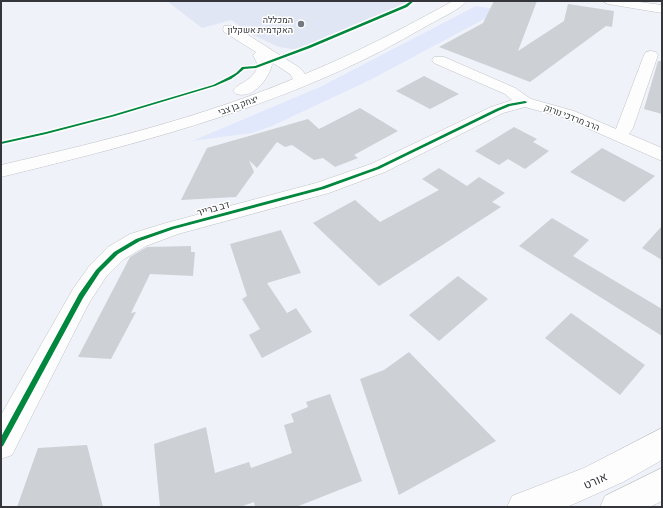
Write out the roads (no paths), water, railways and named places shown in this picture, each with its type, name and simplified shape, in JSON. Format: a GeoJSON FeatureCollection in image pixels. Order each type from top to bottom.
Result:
{"type":"FeatureCollection","features":[{"type":"Feature","properties":{"kind":"street","name":"יצחק בן צבי"},"geometry":{"type":"LineString","coordinates":[[1,171],[84,152],[140,137],[213,113],[327,58],[382,35],[428,11],[443,1]]}},
{"type":"Feature","properties":{"kind":"street","name":"יצחק בן צבי"},"geometry":{"type":"LineString","coordinates":[[1,156],[136,124],[294,75],[393,39],[461,1]]}},
{"type":"Feature","properties":{"kind":"street"},"geometry":{"type":"LineString","coordinates":[[608,1],[662,9]]}},
{"type":"Feature","properties":{"kind":"street"},"geometry":{"type":"LineString","coordinates":[[232,31],[294,75]]}},
{"type":"Feature","properties":{"kind":"street"},"geometry":{"type":"LineString","coordinates":[[619,136],[625,128],[652,54]]}},
{"type":"Feature","properties":{"kind":"street"},"geometry":{"type":"LineString","coordinates":[[265,55],[299,61],[327,58]]}},
{"type":"Feature","properties":{"kind":"street"},"geometry":{"type":"LineString","coordinates":[[241,91],[253,84],[263,73],[265,55]]}},
{"type":"Feature","properties":{"kind":"street","name":"הרב מרדכי נורוק"},"geometry":{"type":"LineString","coordinates":[[439,60],[510,91],[525,102],[568,114],[662,155]]}},
{"type":"Feature","properties":{"kind":"street","name":"דב ברייר"},"geometry":{"type":"LineString","coordinates":[[1,444],[81,296],[98,270],[116,253],[138,240],[173,228],[322,188],[378,168],[497,110],[509,105],[525,102]]}},
{"type":"Feature","properties":{"kind":"street","name":"אורט"},"geometry":{"type":"LineString","coordinates":[[523,507],[591,482],[628,464],[662,443]]}},
{"type":"Feature","properties":{"kind":"street"},"geometry":{"type":"LineString","coordinates":[[616,507],[662,484]]}},
{"type":"Feature","properties":{"kind":"place","name":"המכללה האקדמית אשקלון"},"geometry":{"type":"Point","coordinates":[301,24]}}]}
